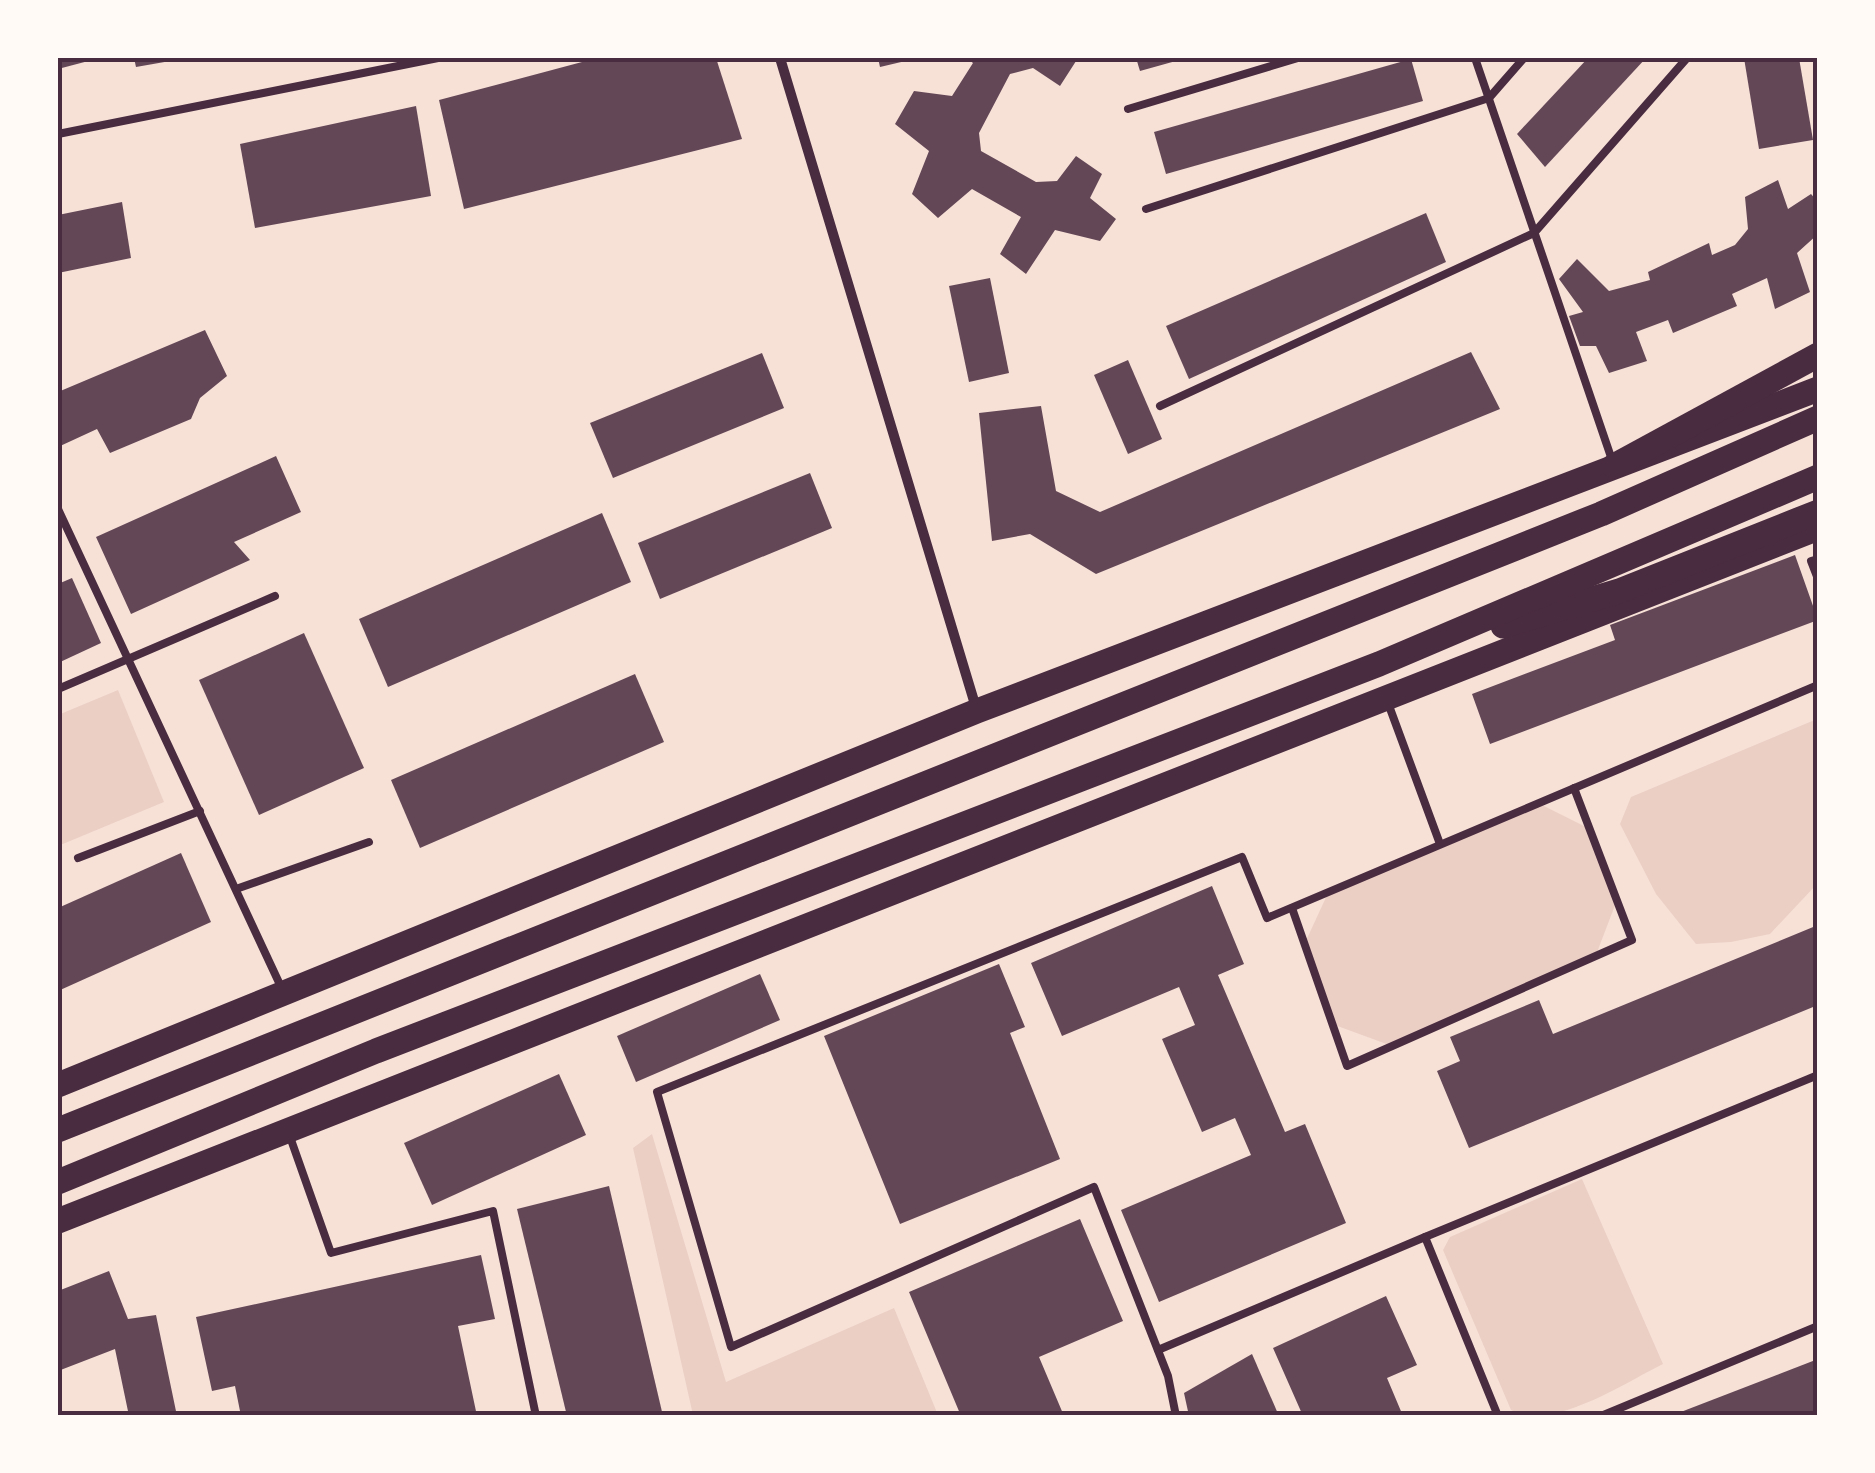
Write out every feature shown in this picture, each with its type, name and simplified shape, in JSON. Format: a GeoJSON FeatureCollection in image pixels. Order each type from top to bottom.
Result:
{"type":"FeatureCollection","features":[{"type":"Feature","properties":{"kind":"main road"},"geometry":{"type":"LineString","coordinates":[[1614,466],[1818,355]]}},
{"type":"Feature","properties":{"kind":"main road"},"geometry":{"type":"LineString","coordinates":[[58,1085],[977,711],[1818,388]]}},
{"type":"Feature","properties":{"kind":"main road"},"geometry":{"type":"LineString","coordinates":[[58,1130],[1583,522],[1818,418]]}},
{"type":"Feature","properties":{"kind":"main road"},"geometry":{"type":"LineString","coordinates":[[58,1182],[376,1051],[1378,664],[1818,477]]}},
{"type":"Feature","properties":{"kind":"main road"},"geometry":{"type":"LineString","coordinates":[[1378,664],[1619,591],[1818,512]]}},
{"type":"Feature","properties":{"kind":"main road"},"geometry":{"type":"LineString","coordinates":[[58,1221],[1818,528]]}},
{"type":"Feature","properties":{"kind":"street"},"geometry":{"type":"LineString","coordinates":[[780,58],[977,711]]}},
{"type":"Feature","properties":{"kind":"lane"},"geometry":{"type":"LineString","coordinates":[[58,134],[438,58]]}},
{"type":"Feature","properties":{"kind":"lane"},"geometry":{"type":"LineString","coordinates":[[1128,109],[1298,58]]}},
{"type":"Feature","properties":{"kind":"lane"},"geometry":{"type":"LineString","coordinates":[[1475,58],[1614,466]]}},
{"type":"Feature","properties":{"kind":"lane"},"geometry":{"type":"LineString","coordinates":[[1146,209],[1489,98],[1524,58]]}},
{"type":"Feature","properties":{"kind":"lane"},"geometry":{"type":"LineString","coordinates":[[1160,406],[1534,232],[1687,58]]}},
{"type":"Feature","properties":{"kind":"lane"},"geometry":{"type":"LineString","coordinates":[[58,509],[281,983],[282,994]]}},
{"type":"Feature","properties":{"kind":"lane"},"geometry":{"type":"LineString","coordinates":[[1818,558],[1812,561],[1818,579]]}},
{"type":"Feature","properties":{"kind":"lane"},"geometry":{"type":"LineString","coordinates":[[58,689],[275,596]]}},
{"type":"Feature","properties":{"kind":"lane"},"geometry":{"type":"LineString","coordinates":[[1176,1416],[1158,1350],[1094,1187],[730,1346],[657,1092],[1242,858],[1267,918],[1818,686]]}},
{"type":"Feature","properties":{"kind":"lane"},"geometry":{"type":"LineString","coordinates":[[1386,697],[1440,844]]}},
{"type":"Feature","properties":{"kind":"lane"},"geometry":{"type":"LineString","coordinates":[[1292,908],[1347,1066],[1632,940],[1574,788]]}},
{"type":"Feature","properties":{"kind":"lane"},"geometry":{"type":"LineString","coordinates":[[78,858],[200,811]]}},
{"type":"Feature","properties":{"kind":"lane"},"geometry":{"type":"LineString","coordinates":[[236,888],[369,842]]}},
{"type":"Feature","properties":{"kind":"lane"},"geometry":{"type":"LineString","coordinates":[[1158,1350],[1818,1075]]}},
{"type":"Feature","properties":{"kind":"lane"},"geometry":{"type":"LineString","coordinates":[[287,1130],[330,1253],[494,1211],[536,1416]]}},
{"type":"Feature","properties":{"kind":"lane"},"geometry":{"type":"LineString","coordinates":[[1425,1237],[1498,1416]]}},
{"type":"Feature","properties":{"kind":"lane"},"geometry":{"type":"LineString","coordinates":[[1601,1416],[1818,1326]]}},
{"type":"Feature","properties":{"kind":"shaded area"},"geometry":{"type":"Polygon","coordinates":[[[118,690],[164,802],[58,846],[58,715],[118,690]]]}},
{"type":"Feature","properties":{"kind":"shaded area"},"geometry":{"type":"Polygon","coordinates":[[[1817,719],[1817,884],[1770,934],[1696,944],[1656,894],[1620,824],[1631,797],[1817,719]]]}},
{"type":"Feature","properties":{"kind":"shaded area"},"geometry":{"type":"Polygon","coordinates":[[[1538,803],[1590,829],[1617,900],[1596,955],[1392,1046],[1332,1024],[1304,945],[1328,893],[1538,803]]]}},
{"type":"Feature","properties":{"kind":"shaded area"},"geometry":{"type":"Polygon","coordinates":[[[652,1134],[726,1382],[894,1308],[938,1415],[693,1415],[633,1148],[652,1134]]]}},
{"type":"Feature","properties":{"kind":"shaded area"},"geometry":{"type":"Polygon","coordinates":[[[1582,1179],[1663,1364],[1567,1410],[1528,1415],[1511,1410],[1443,1250],[1450,1237],[1582,1179]]]}},
{"type":"Feature","properties":{"kind":"building"},"geometry":{"type":"Polygon","coordinates":[[[58,58],[96,58],[96,59],[58,69],[58,58]]]}},
{"type":"Feature","properties":{"kind":"building"},"geometry":{"type":"Polygon","coordinates":[[[134,58],[176,58],[176,60],[136,67],[134,58]]]}},
{"type":"Feature","properties":{"kind":"building"},"geometry":{"type":"Polygon","coordinates":[[[597,58],[716,58],[742,139],[464,209],[439,100],[597,58]]]}},
{"type":"Feature","properties":{"kind":"building"},"geometry":{"type":"Polygon","coordinates":[[[878,58],[913,58],[914,59],[880,67],[878,58]]]}},
{"type":"Feature","properties":{"kind":"building"},"geometry":{"type":"Polygon","coordinates":[[[967,58],[1078,58],[1060,86],[1033,68],[1010,74],[979,133],[981,151],[1036,182],[1057,181],[1076,156],[1102,174],[1090,198],[1116,219],[1100,241],[1055,230],[1026,274],[1000,254],[1021,217],[972,189],[938,218],[912,194],[929,151],[895,124],[914,91],[952,96],[973,63],[967,58]]]}},
{"type":"Feature","properties":{"kind":"building"},"geometry":{"type":"Polygon","coordinates":[[[1136,58],[1183,58],[1183,59],[1140,71],[1136,58]]]}},
{"type":"Feature","properties":{"kind":"building"},"geometry":{"type":"Polygon","coordinates":[[[1588,58],[1646,58],[1545,167],[1517,134],[1588,58]]]}},
{"type":"Feature","properties":{"kind":"building"},"geometry":{"type":"Polygon","coordinates":[[[1744,58],[1799,58],[1813,140],[1759,149],[1744,58]]]}},
{"type":"Feature","properties":{"kind":"building"},"geometry":{"type":"Polygon","coordinates":[[[1411,59],[1423,101],[1166,174],[1154,132],[1411,59]]]}},
{"type":"Feature","properties":{"kind":"building"},"geometry":{"type":"Polygon","coordinates":[[[416,106],[431,196],[255,228],[240,144],[416,106]]]}},
{"type":"Feature","properties":{"kind":"building"},"geometry":{"type":"Polygon","coordinates":[[[1778,180],[1788,209],[1811,194],[1818,202],[1818,234],[1797,253],[1810,292],[1775,309],[1767,278],[1732,294],[1737,306],[1673,333],[1668,320],[1636,332],[1647,361],[1609,373],[1596,346],[1580,346],[1569,316],[1583,312],[1559,279],[1577,259],[1609,291],[1650,280],[1648,272],[1709,243],[1712,255],[1735,245],[1748,229],[1745,197],[1778,180]]]}},
{"type":"Feature","properties":{"kind":"building"},"geometry":{"type":"Polygon","coordinates":[[[122,202],[131,258],[58,273],[58,215],[122,202]]]}},
{"type":"Feature","properties":{"kind":"building"},"geometry":{"type":"Polygon","coordinates":[[[1426,213],[1446,262],[1189,379],[1166,326],[1426,213]]]}},
{"type":"Feature","properties":{"kind":"building"},"geometry":{"type":"Polygon","coordinates":[[[990,278],[1009,373],[969,382],[949,286],[990,278]]]}},
{"type":"Feature","properties":{"kind":"building"},"geometry":{"type":"Polygon","coordinates":[[[205,330],[227,376],[200,398],[191,419],[110,453],[97,429],[58,447],[58,392],[205,330]]]}},
{"type":"Feature","properties":{"kind":"building"},"geometry":{"type":"Polygon","coordinates":[[[1471,352],[1500,409],[1096,574],[1030,534],[992,541],[979,413],[1041,406],[1056,491],[1100,512],[1471,352]]]}},
{"type":"Feature","properties":{"kind":"building"},"geometry":{"type":"Polygon","coordinates":[[[762,353],[784,408],[613,478],[590,423],[762,353]]]}},
{"type":"Feature","properties":{"kind":"building"},"geometry":{"type":"Polygon","coordinates":[[[1128,360],[1162,439],[1128,454],[1094,375],[1128,360]]]}},
{"type":"Feature","properties":{"kind":"building"},"geometry":{"type":"Polygon","coordinates":[[[276,456],[301,512],[234,542],[250,560],[131,614],[96,537],[276,456]]]}},
{"type":"Feature","properties":{"kind":"building"},"geometry":{"type":"Polygon","coordinates":[[[810,473],[832,528],[660,599],[638,543],[810,473]]]}},
{"type":"Feature","properties":{"kind":"building"},"geometry":{"type":"Polygon","coordinates":[[[602,513],[631,582],[388,687],[359,619],[602,513]]]}},
{"type":"Feature","properties":{"kind":"building"},"geometry":{"type":"Polygon","coordinates":[[[1795,555],[1818,620],[1490,744],[1472,694],[1615,640],[1610,625],[1795,555]]]}},
{"type":"Feature","properties":{"kind":"building"},"geometry":{"type":"Polygon","coordinates":[[[72,578],[101,643],[58,663],[58,584],[72,578]]]}},
{"type":"Feature","properties":{"kind":"building"},"geometry":{"type":"Polygon","coordinates":[[[304,633],[364,768],[259,815],[199,680],[304,633]]]}},
{"type":"Feature","properties":{"kind":"building"},"geometry":{"type":"Polygon","coordinates":[[[635,674],[664,742],[420,848],[391,780],[635,674]]]}},
{"type":"Feature","properties":{"kind":"building"},"geometry":{"type":"Polygon","coordinates":[[[181,853],[211,922],[58,991],[58,908],[181,853]]]}},
{"type":"Feature","properties":{"kind":"building"},"geometry":{"type":"Polygon","coordinates":[[[1212,886],[1244,964],[1218,975],[1285,1132],[1305,1124],[1346,1223],[1159,1302],[1121,1210],[1251,1155],[1235,1118],[1202,1132],[1162,1039],[1195,1025],[1179,987],[1062,1036],[1031,963],[1212,886]]]}},
{"type":"Feature","properties":{"kind":"building"},"geometry":{"type":"Polygon","coordinates":[[[1818,925],[1818,1005],[1469,1148],[1437,1071],[1460,1061],[1450,1037],[1539,1000],[1553,1034],[1818,925]]]}},
{"type":"Feature","properties":{"kind":"building"},"geometry":{"type":"Polygon","coordinates":[[[999,964],[1025,1027],[1010,1033],[1060,1159],[900,1224],[824,1036],[999,964]]]}},
{"type":"Feature","properties":{"kind":"building"},"geometry":{"type":"Polygon","coordinates":[[[760,974],[780,1020],[636,1082],[617,1036],[760,974]]]}},
{"type":"Feature","properties":{"kind":"building"},"geometry":{"type":"Polygon","coordinates":[[[559,1074],[586,1135],[432,1205],[404,1143],[559,1074]]]}},
{"type":"Feature","properties":{"kind":"building"},"geometry":{"type":"Polygon","coordinates":[[[609,1186],[663,1416],[567,1416],[517,1209],[609,1186]]]}},
{"type":"Feature","properties":{"kind":"building"},"geometry":{"type":"Polygon","coordinates":[[[1080,1219],[1123,1321],[1039,1357],[1064,1416],[961,1416],[909,1292],[1080,1219]]]}},
{"type":"Feature","properties":{"kind":"building"},"geometry":{"type":"Polygon","coordinates":[[[481,1255],[495,1319],[458,1326],[477,1416],[241,1416],[235,1386],[212,1391],[196,1317],[481,1255]]]}},
{"type":"Feature","properties":{"kind":"building"},"geometry":{"type":"Polygon","coordinates":[[[109,1271],[128,1319],[156,1315],[177,1416],[129,1416],[115,1349],[58,1371],[58,1291],[109,1271]]]}},
{"type":"Feature","properties":{"kind":"building"},"geometry":{"type":"Polygon","coordinates":[[[1386,1296],[1417,1365],[1387,1378],[1403,1416],[1303,1416],[1273,1348],[1386,1296]]]}},
{"type":"Feature","properties":{"kind":"building"},"geometry":{"type":"Polygon","coordinates":[[[1252,1354],[1279,1416],[1189,1416],[1184,1393],[1252,1354]]]}},
{"type":"Feature","properties":{"kind":"building"},"geometry":{"type":"Polygon","coordinates":[[[1818,1359],[1818,1416],[1673,1416],[1673,1415],[1818,1359]]]}}]}
